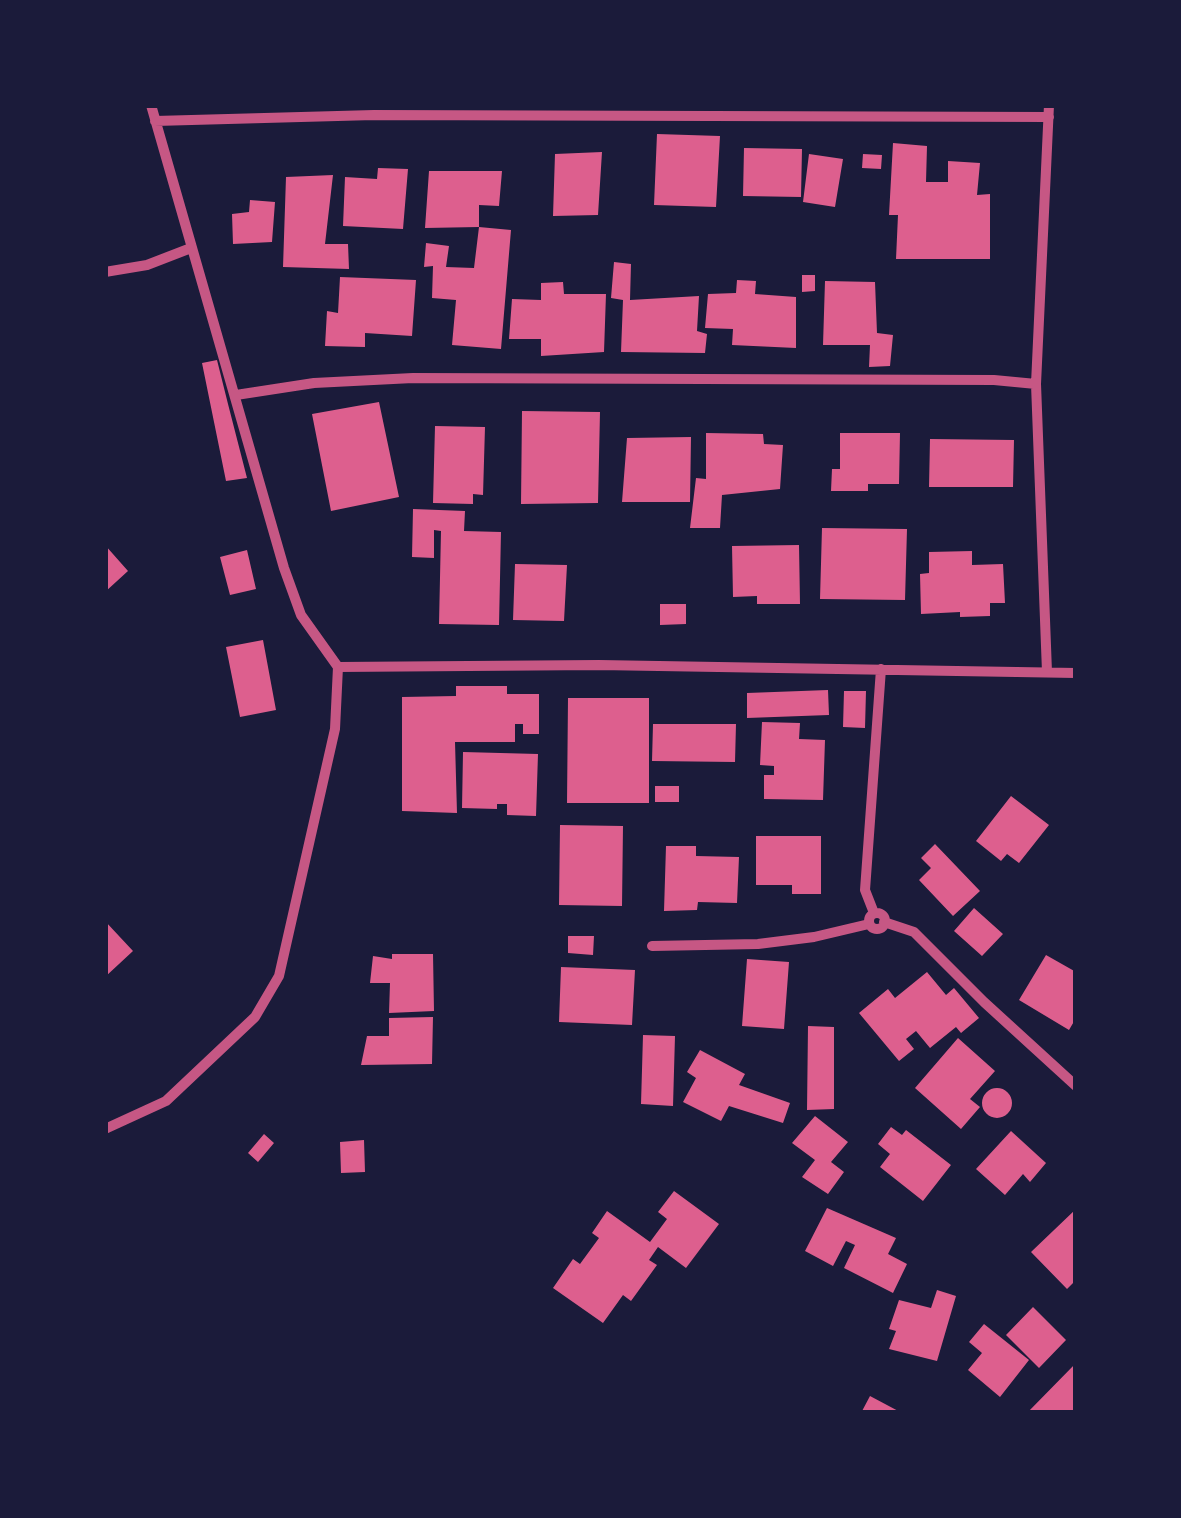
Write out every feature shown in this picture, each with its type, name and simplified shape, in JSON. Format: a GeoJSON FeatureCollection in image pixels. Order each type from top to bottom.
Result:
{"type":"FeatureCollection","features":[{"type":"Feature","properties":{"kind":"street"},"geometry":{"type":"LineString","coordinates":[[105,1129],[166,1101],[255,1017],[278,976],[336,729],[338,667],[301,614],[284,568],[151,105]]}},
{"type":"Feature","properties":{"kind":"street"},"geometry":{"type":"LineString","coordinates":[[155,120],[1049,111],[1036,384],[1047,672]]}},
{"type":"Feature","properties":{"kind":"street"},"geometry":{"type":"LineString","coordinates":[[105,272],[147,265],[191,248]]}},
{"type":"Feature","properties":{"kind":"street"},"geometry":{"type":"LineString","coordinates":[[236,395],[314,384],[412,378],[994,380],[1036,384]]}},
{"type":"Feature","properties":{"kind":"street"},"geometry":{"type":"LineString","coordinates":[[338,667],[598,665],[1076,674]]}},
{"type":"Feature","properties":{"kind":"street"},"geometry":{"type":"LineString","coordinates":[[872,919],[866,890],[882,669]]}},
{"type":"Feature","properties":{"kind":"street"},"geometry":{"type":"LineString","coordinates":[[652,946],[758,944],[814,937],[882,915],[884,922],[914,932],[1076,1086]]}},
{"type":"Feature","properties":{"kind":"building"},"geometry":{"type":"Polygon","coordinates":[[[657,134],[720,136],[716,207],[654,205],[657,134]]]}},
{"type":"Feature","properties":{"kind":"building"},"geometry":{"type":"Polygon","coordinates":[[[893,143],[927,146],[926,182],[948,182],[948,161],[980,163],[977,195],[990,194],[990,259],[896,259],[898,215],[889,215],[893,143]]]}},
{"type":"Feature","properties":{"kind":"building"},"geometry":{"type":"Polygon","coordinates":[[[744,148],[802,149],[801,197],[743,196],[744,148]]]}},
{"type":"Feature","properties":{"kind":"building"},"geometry":{"type":"Polygon","coordinates":[[[602,152],[598,215],[553,216],[555,154],[602,152]]]}},
{"type":"Feature","properties":{"kind":"building"},"geometry":{"type":"Polygon","coordinates":[[[809,154],[843,159],[835,207],[803,202],[809,154]]]}},
{"type":"Feature","properties":{"kind":"building"},"geometry":{"type":"Polygon","coordinates":[[[863,154],[882,155],[881,169],[862,168],[863,154]]]}},
{"type":"Feature","properties":{"kind":"building"},"geometry":{"type":"Polygon","coordinates":[[[378,168],[408,169],[403,229],[343,226],[345,177],[377,179],[378,168]]]}},
{"type":"Feature","properties":{"kind":"building"},"geometry":{"type":"Polygon","coordinates":[[[429,171],[502,171],[499,206],[479,205],[479,227],[425,228],[429,171]]]}},
{"type":"Feature","properties":{"kind":"building"},"geometry":{"type":"Polygon","coordinates":[[[333,175],[325,244],[348,244],[349,269],[283,267],[286,177],[333,175]]]}},
{"type":"Feature","properties":{"kind":"building"},"geometry":{"type":"Polygon","coordinates":[[[250,200],[275,202],[272,242],[233,244],[232,214],[249,212],[250,200]]]}},
{"type":"Feature","properties":{"kind":"building"},"geometry":{"type":"Polygon","coordinates":[[[479,227],[511,230],[501,349],[452,345],[456,300],[432,298],[433,266],[424,267],[426,243],[449,246],[446,267],[474,268],[479,227]]]}},
{"type":"Feature","properties":{"kind":"building"},"geometry":{"type":"Polygon","coordinates":[[[614,262],[631,264],[630,300],[699,296],[697,331],[707,334],[705,353],[621,352],[623,300],[611,298],[614,262]]]}},
{"type":"Feature","properties":{"kind":"building"},"geometry":{"type":"Polygon","coordinates":[[[802,275],[815,275],[815,291],[802,292],[802,275]]]}},
{"type":"Feature","properties":{"kind":"building"},"geometry":{"type":"Polygon","coordinates":[[[340,277],[416,280],[412,336],[365,333],[365,347],[325,346],[327,311],[338,313],[340,277]]]}},
{"type":"Feature","properties":{"kind":"building"},"geometry":{"type":"Polygon","coordinates":[[[737,280],[756,281],[755,294],[796,297],[796,348],[732,345],[733,329],[705,328],[708,294],[736,293],[737,280]]]}},
{"type":"Feature","properties":{"kind":"building"},"geometry":{"type":"Polygon","coordinates":[[[825,281],[875,282],[877,333],[893,335],[890,366],[869,367],[870,345],[823,345],[825,281]]]}},
{"type":"Feature","properties":{"kind":"building"},"geometry":{"type":"Polygon","coordinates":[[[563,282],[564,294],[606,294],[604,352],[541,356],[541,339],[509,339],[512,299],[541,300],[541,283],[563,282]]]}},
{"type":"Feature","properties":{"kind":"building"},"geometry":{"type":"Polygon","coordinates":[[[217,360],[247,478],[226,481],[202,363],[217,360]]]}},
{"type":"Feature","properties":{"kind":"building"},"geometry":{"type":"Polygon","coordinates":[[[379,402],[399,497],[331,511],[312,414],[379,402]]]}},
{"type":"Feature","properties":{"kind":"building"},"geometry":{"type":"Polygon","coordinates":[[[522,411],[600,412],[598,503],[521,504],[522,411]]]}},
{"type":"Feature","properties":{"kind":"building"},"geometry":{"type":"Polygon","coordinates":[[[435,426],[485,427],[483,495],[473,494],[473,504],[433,503],[435,426]]]}},
{"type":"Feature","properties":{"kind":"building"},"geometry":{"type":"Polygon","coordinates":[[[706,433],[763,434],[764,444],[783,445],[780,489],[722,495],[720,528],[690,528],[696,478],[706,479],[706,433]]]}},
{"type":"Feature","properties":{"kind":"building"},"geometry":{"type":"Polygon","coordinates":[[[840,433],[900,433],[899,484],[868,484],[868,491],[831,491],[832,469],[840,469],[840,433]]]}},
{"type":"Feature","properties":{"kind":"building"},"geometry":{"type":"Polygon","coordinates":[[[691,437],[690,502],[622,502],[627,438],[691,437]]]}},
{"type":"Feature","properties":{"kind":"building"},"geometry":{"type":"Polygon","coordinates":[[[930,439],[1014,440],[1013,487],[929,487],[930,439]]]}},
{"type":"Feature","properties":{"kind":"building"},"geometry":{"type":"Polygon","coordinates":[[[413,509],[465,511],[464,531],[501,532],[499,625],[439,624],[441,531],[434,530],[434,558],[412,557],[413,509]]]}},
{"type":"Feature","properties":{"kind":"building"},"geometry":{"type":"Polygon","coordinates":[[[822,528],[907,529],[905,600],[820,599],[822,528]]]}},
{"type":"Feature","properties":{"kind":"building"},"geometry":{"type":"Polygon","coordinates":[[[105,545],[128,571],[105,592],[105,545]]]}},
{"type":"Feature","properties":{"kind":"building"},"geometry":{"type":"Polygon","coordinates":[[[799,545],[800,604],[757,604],[757,596],[733,597],[732,546],[799,545]]]}},
{"type":"Feature","properties":{"kind":"building"},"geometry":{"type":"Polygon","coordinates":[[[247,550],[256,589],[230,595],[220,557],[247,550]]]}},
{"type":"Feature","properties":{"kind":"building"},"geometry":{"type":"Polygon","coordinates":[[[972,551],[972,565],[1003,564],[1005,603],[990,603],[990,616],[960,617],[960,612],[921,614],[920,574],[929,573],[929,552],[972,551]]]}},
{"type":"Feature","properties":{"kind":"building"},"geometry":{"type":"Polygon","coordinates":[[[515,564],[567,565],[564,621],[513,620],[515,564]]]}},
{"type":"Feature","properties":{"kind":"building"},"geometry":{"type":"Polygon","coordinates":[[[660,604],[686,604],[686,624],[660,625],[660,604]]]}},
{"type":"Feature","properties":{"kind":"building"},"geometry":{"type":"Polygon","coordinates":[[[263,640],[276,710],[240,717],[226,647],[263,640]]]}},
{"type":"Feature","properties":{"kind":"building"},"geometry":{"type":"Polygon","coordinates":[[[456,686],[507,686],[507,694],[539,694],[539,734],[523,734],[523,724],[515,724],[515,742],[455,742],[457,813],[402,811],[402,697],[456,696],[456,686]]]}},
{"type":"Feature","properties":{"kind":"building"},"geometry":{"type":"Polygon","coordinates":[[[828,690],[829,715],[747,718],[747,693],[828,690]]]}},
{"type":"Feature","properties":{"kind":"building"},"geometry":{"type":"Polygon","coordinates":[[[844,691],[866,691],[865,728],[843,727],[844,691]]]}},
{"type":"Feature","properties":{"kind":"building"},"geometry":{"type":"Polygon","coordinates":[[[568,698],[649,698],[649,803],[567,803],[568,698]]]}},
{"type":"Feature","properties":{"kind":"building"},"geometry":{"type":"Polygon","coordinates":[[[762,722],[800,723],[799,739],[825,740],[823,800],[764,799],[764,775],[774,775],[774,766],[760,765],[762,722]]]}},
{"type":"Feature","properties":{"kind":"building"},"geometry":{"type":"Polygon","coordinates":[[[653,724],[736,724],[735,762],[652,761],[653,724]]]}},
{"type":"Feature","properties":{"kind":"building"},"geometry":{"type":"Polygon","coordinates":[[[463,752],[538,754],[536,816],[507,815],[507,804],[497,804],[497,809],[462,808],[463,752]]]}},
{"type":"Feature","properties":{"kind":"building"},"geometry":{"type":"Polygon","coordinates":[[[655,786],[679,786],[679,802],[655,802],[655,786]]]}},
{"type":"Feature","properties":{"kind":"building"},"geometry":{"type":"Polygon","coordinates":[[[1011,796],[1049,825],[1019,863],[1007,854],[1001,861],[976,841],[1011,796]]]}},
{"type":"Feature","properties":{"kind":"building"},"geometry":{"type":"Polygon","coordinates":[[[560,825],[623,826],[622,906],[559,905],[560,825]]]}},
{"type":"Feature","properties":{"kind":"building"},"geometry":{"type":"Polygon","coordinates":[[[756,836],[821,836],[821,894],[792,894],[792,885],[756,885],[756,836]]]}},
{"type":"Feature","properties":{"kind":"building"},"geometry":{"type":"Polygon","coordinates":[[[935,844],[980,891],[953,916],[919,880],[931,868],[921,858],[935,844]]]}},
{"type":"Feature","properties":{"kind":"building"},"geometry":{"type":"Polygon","coordinates":[[[666,846],[696,846],[696,856],[739,857],[737,903],[698,902],[697,910],[664,911],[666,846]]]}},
{"type":"Feature","properties":{"kind":"building"},"geometry":{"type":"Polygon","coordinates":[[[974,908],[1003,934],[982,956],[954,931],[974,908]]]}},
{"type":"Feature","properties":{"kind":"building"},"geometry":{"type":"Polygon","coordinates":[[[105,921],[133,951],[105,977],[105,921]]]}},
{"type":"Feature","properties":{"kind":"building"},"geometry":{"type":"Polygon","coordinates":[[[568,936],[594,936],[593,955],[568,953],[568,936]]]}},
{"type":"Feature","properties":{"kind":"building"},"geometry":{"type":"Polygon","coordinates":[[[392,954],[433,954],[434,1011],[389,1013],[390,983],[370,983],[373,956],[392,959],[392,954]]]}},
{"type":"Feature","properties":{"kind":"building"},"geometry":{"type":"Polygon","coordinates":[[[1046,955],[1076,972],[1076,1018],[1069,1030],[1019,1000],[1046,955]]]}},
{"type":"Feature","properties":{"kind":"building"},"geometry":{"type":"Polygon","coordinates":[[[747,959],[789,962],[784,1029],[742,1026],[747,959]]]}},
{"type":"Feature","properties":{"kind":"building"},"geometry":{"type":"Polygon","coordinates":[[[561,967],[635,970],[632,1025],[559,1022],[561,967]]]}},
{"type":"Feature","properties":{"kind":"building"},"geometry":{"type":"Polygon","coordinates":[[[927,972],[946,995],[954,988],[979,1018],[961,1033],[956,1027],[930,1048],[916,1031],[906,1039],[914,1049],[899,1061],[859,1013],[888,989],[895,998],[927,972]]]}},
{"type":"Feature","properties":{"kind":"building"},"geometry":{"type":"Polygon","coordinates":[[[433,1017],[432,1064],[361,1065],[367,1036],[389,1036],[389,1018],[433,1017]]]}},
{"type":"Feature","properties":{"kind":"building"},"geometry":{"type":"Polygon","coordinates":[[[808,1026],[834,1027],[834,1109],[807,1110],[808,1026]]]}},
{"type":"Feature","properties":{"kind":"building"},"geometry":{"type":"Polygon","coordinates":[[[643,1035],[675,1036],[673,1106],[641,1104],[643,1035]]]}},
{"type":"Feature","properties":{"kind":"building"},"geometry":{"type":"Polygon","coordinates":[[[958,1038],[995,1071],[970,1099],[980,1107],[961,1129],[915,1088],[958,1038]]]}},
{"type":"Feature","properties":{"kind":"building"},"geometry":{"type":"Polygon","coordinates":[[[700,1050],[745,1074],[739,1085],[790,1103],[783,1123],[729,1106],[721,1121],[683,1102],[696,1078],[687,1072],[700,1050]]]}},
{"type":"Feature","properties":{"kind":"building"},"geometry":{"type":"Polygon","coordinates":[[[997,1088],[1008,1092],[1012,1103],[1008,1114],[997,1118],[986,1114],[982,1103],[986,1092],[997,1088]]]}},
{"type":"Feature","properties":{"kind":"building"},"geometry":{"type":"Polygon","coordinates":[[[815,1116],[848,1142],[831,1162],[844,1172],[828,1194],[802,1177],[815,1160],[792,1143],[815,1116]]]}},
{"type":"Feature","properties":{"kind":"building"},"geometry":{"type":"Polygon","coordinates":[[[891,1127],[902,1135],[906,1130],[951,1165],[923,1201],[880,1167],[890,1154],[878,1144],[891,1127]]]}},
{"type":"Feature","properties":{"kind":"building"},"geometry":{"type":"Polygon","coordinates":[[[1011,1131],[1046,1163],[1030,1182],[1023,1174],[1005,1195],[976,1169],[1011,1131]]]}},
{"type":"Feature","properties":{"kind":"building"},"geometry":{"type":"Polygon","coordinates":[[[264,1134],[274,1143],[258,1162],[248,1153],[264,1134]]]}},
{"type":"Feature","properties":{"kind":"building"},"geometry":{"type":"Polygon","coordinates":[[[364,1140],[365,1172],[341,1173],[340,1142],[364,1140]]]}},
{"type":"Feature","properties":{"kind":"building"},"geometry":{"type":"Polygon","coordinates":[[[674,1191],[719,1224],[686,1268],[658,1247],[649,1260],[657,1265],[631,1301],[623,1295],[603,1323],[553,1288],[573,1259],[580,1264],[599,1238],[592,1233],[607,1211],[650,1242],[667,1219],[658,1212],[674,1191]]]}},
{"type":"Feature","properties":{"kind":"building"},"geometry":{"type":"Polygon","coordinates":[[[827,1208],[896,1238],[888,1254],[907,1264],[893,1293],[844,1268],[855,1245],[846,1241],[833,1266],[805,1251],[827,1208]]]}},
{"type":"Feature","properties":{"kind":"building"},"geometry":{"type":"Polygon","coordinates":[[[1076,1209],[1076,1280],[1067,1289],[1031,1252],[1076,1209]]]}},
{"type":"Feature","properties":{"kind":"building"},"geometry":{"type":"Polygon","coordinates":[[[937,1290],[956,1296],[937,1361],[889,1349],[896,1331],[889,1329],[899,1300],[931,1308],[937,1290]]]}},
{"type":"Feature","properties":{"kind":"building"},"geometry":{"type":"Polygon","coordinates":[[[1033,1307],[1066,1340],[1039,1368],[1006,1335],[1033,1307]]]}},
{"type":"Feature","properties":{"kind":"building"},"geometry":{"type":"Polygon","coordinates":[[[984,1324],[1029,1360],[1000,1397],[968,1370],[982,1353],[969,1342],[984,1324]]]}},
{"type":"Feature","properties":{"kind":"building"},"geometry":{"type":"Polygon","coordinates":[[[1076,1363],[1076,1413],[1027,1413],[1076,1363]]]}},
{"type":"Feature","properties":{"kind":"building"},"geometry":{"type":"Polygon","coordinates":[[[870,1396],[902,1413],[861,1413],[870,1396]]]}}]}
